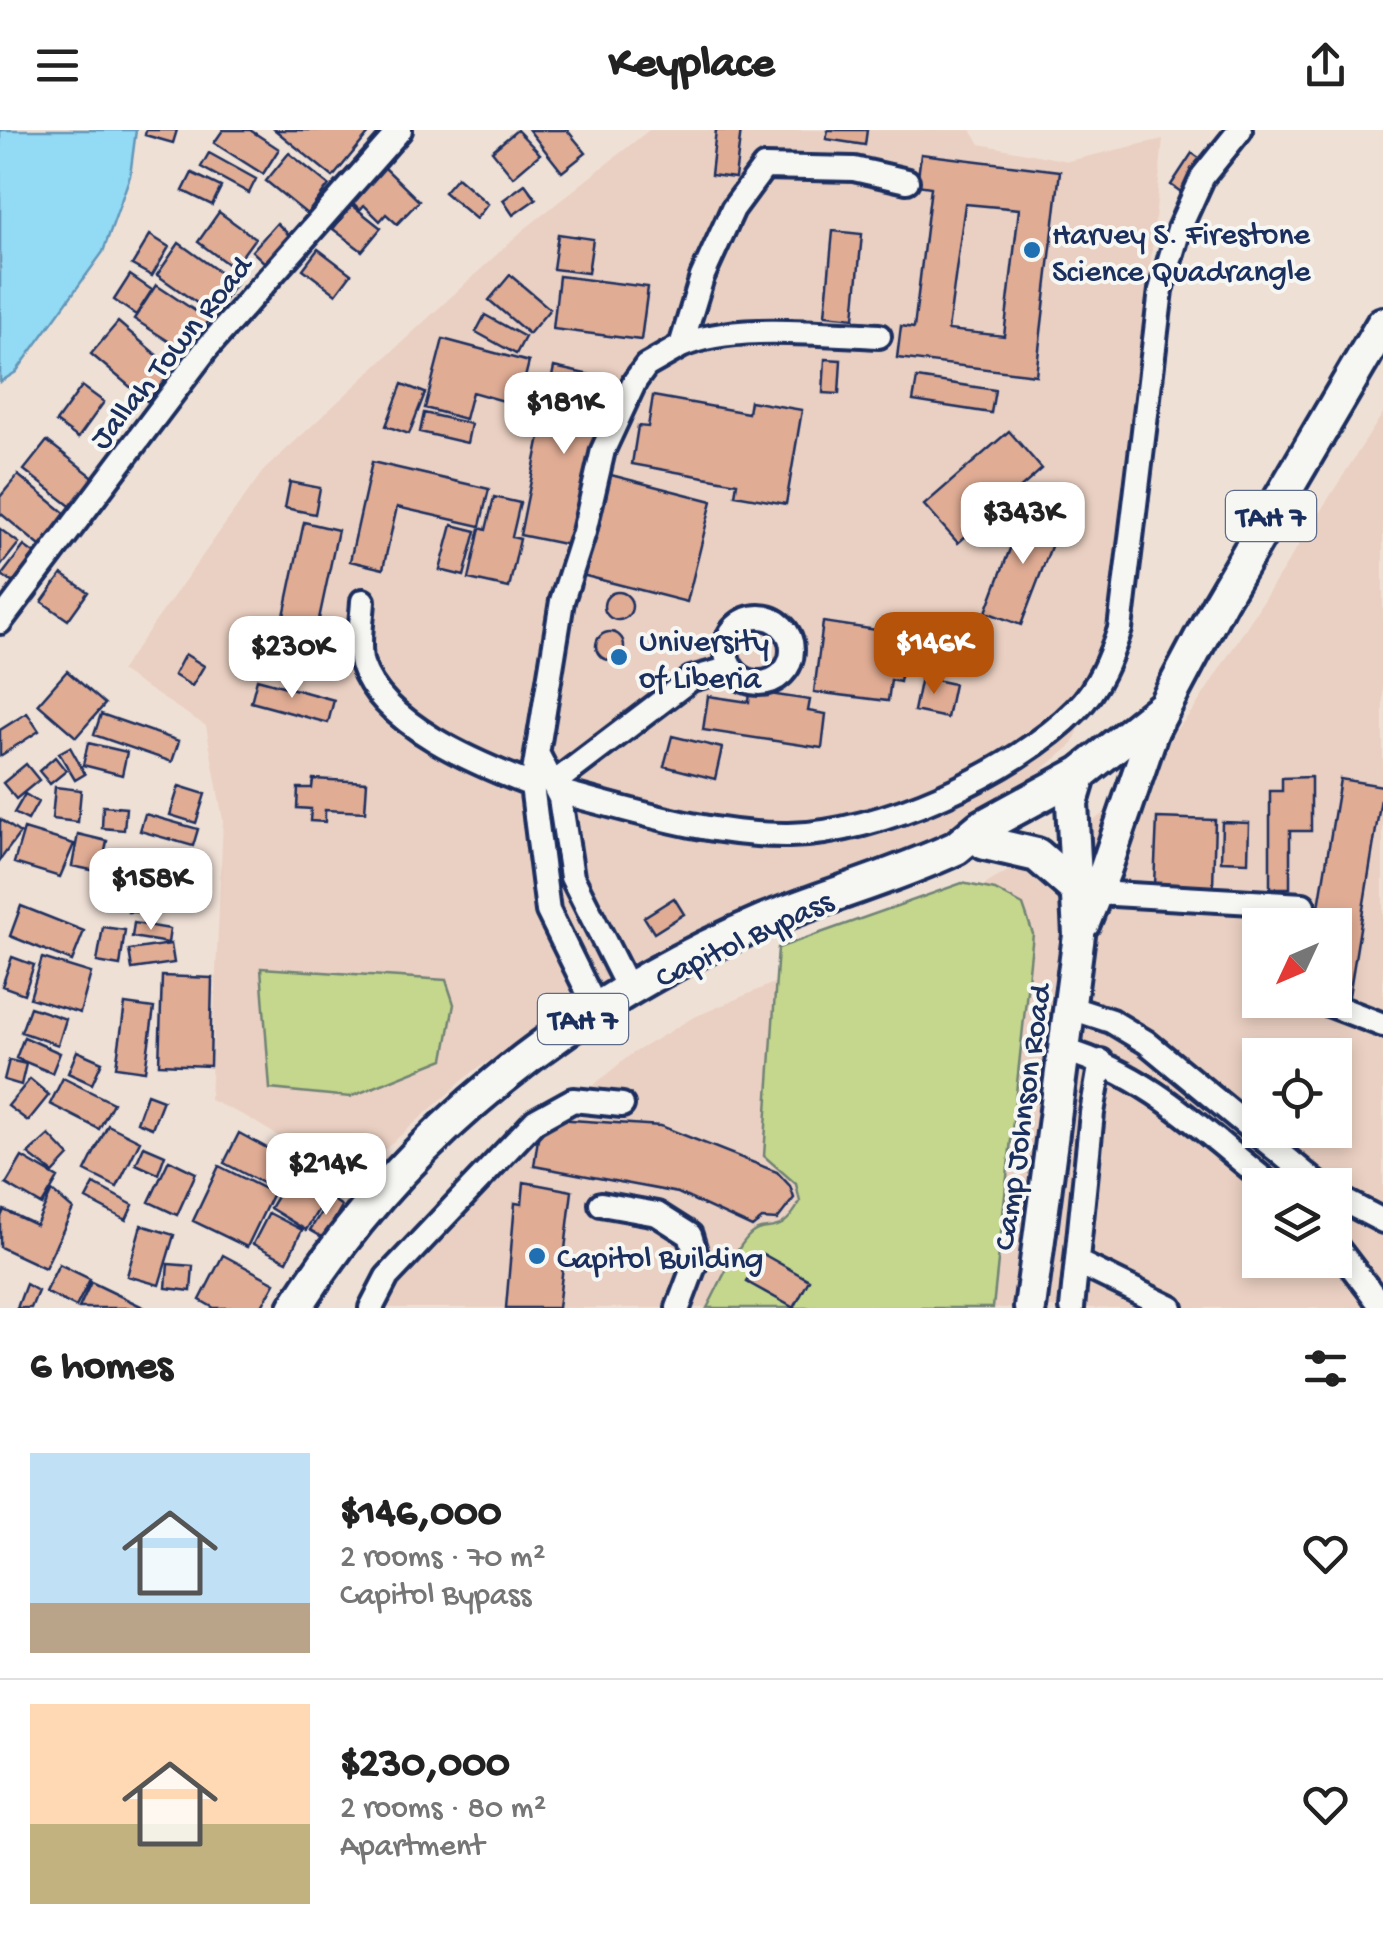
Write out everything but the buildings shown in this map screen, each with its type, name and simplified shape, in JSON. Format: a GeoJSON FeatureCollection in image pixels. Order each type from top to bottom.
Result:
{"type":"FeatureCollection","features":[{"type":"Feature","properties":{"kind":"highway","name":"TAH 7"},"geometry":{"type":"LineString","coordinates":[[1158,718],[1383,324]]}},
{"type":"Feature","properties":{"kind":"highway","name":"Capitol Bypass"},"geometry":{"type":"LineString","coordinates":[[296,1308],[376,1197],[446,1126],[513,1067],[629,990],[760,922],[1032,824],[1158,718]]}},
{"type":"Feature","properties":{"kind":"highway"},"geometry":{"type":"LineString","coordinates":[[971,845],[1037,855],[1086,891]]}},
{"type":"Feature","properties":{"kind":"main road","name":"Camp Johnson Road"},"geometry":{"type":"LineString","coordinates":[[1030,1308],[1086,891],[1158,718]]}},
{"type":"Feature","properties":{"kind":"main road","name":"Camp Johnson Road"},"geometry":{"type":"LineString","coordinates":[[1076,788],[1086,891]]}},
{"type":"Feature","properties":{"kind":"street","name":"Jallah Town Road"},"geometry":{"type":"LineString","coordinates":[[0,622],[208,348],[400,130]]}},
{"type":"Feature","properties":{"kind":"street"},"geometry":{"type":"LineString","coordinates":[[363,601],[360,659],[369,682],[386,702],[456,752],[548,786],[694,827],[790,835],[836,831],[898,813],[976,781],[1040,741],[1079,707],[1106,668],[1120,629],[1165,274],[1178,229],[1203,176],[1240,130]]}},
{"type":"Feature","properties":{"kind":"street"},"geometry":{"type":"LineString","coordinates":[[680,346],[702,277],[733,209],[764,167],[854,169],[907,181]]}},
{"type":"Feature","properties":{"kind":"street"},"geometry":{"type":"LineString","coordinates":[[629,990],[572,877],[538,755],[562,601],[584,532],[603,450],[646,366],[698,338],[766,333],[879,336]]}},
{"type":"Feature","properties":{"kind":"street"},"geometry":{"type":"LineString","coordinates":[[548,786],[691,680],[720,671],[733,672],[753,684],[770,682],[788,668],[793,646],[780,624],[765,617],[742,620],[704,660],[691,680]]}},
{"type":"Feature","properties":{"kind":"street"},"geometry":{"type":"LineString","coordinates":[[729,635],[726,658],[733,672]]}},
{"type":"Feature","properties":{"kind":"street"},"geometry":{"type":"LineString","coordinates":[[548,786],[548,911],[597,1010]]}},
{"type":"Feature","properties":{"kind":"street"},"geometry":{"type":"LineString","coordinates":[[1086,891],[1302,905],[1302,908]]}},
{"type":"Feature","properties":{"kind":"street"},"geometry":{"type":"LineString","coordinates":[[1070,1008],[1111,1021],[1146,1042],[1298,1168]]}},
{"type":"Feature","properties":{"kind":"street"},"geometry":{"type":"LineString","coordinates":[[1352,1013],[1383,1025]]}},
{"type":"Feature","properties":{"kind":"street"},"geometry":{"type":"LineString","coordinates":[[1064,1050],[1102,1061],[1159,1094],[1250,1168]]}},
{"type":"Feature","properties":{"kind":"street"},"geometry":{"type":"LineString","coordinates":[[1072,1308],[1092,1112],[1102,1061]]}},
{"type":"Feature","properties":{"kind":"street"},"geometry":{"type":"LineString","coordinates":[[371,1308],[387,1277],[535,1121],[573,1100],[622,1105]]}},
{"type":"Feature","properties":{"kind":"street"},"geometry":{"type":"LineString","coordinates":[[601,1204],[657,1214],[690,1235],[697,1258],[678,1308]]}},
{"type":"Feature","properties":{"kind":"street"},"geometry":{"type":"LineString","coordinates":[[1352,1205],[1383,1221]]}},
{"type":"Feature","properties":{"kind":"street"},"geometry":{"type":"LineString","coordinates":[[1077,1262],[1170,1308]]}},
{"type":"Feature","properties":{"kind":"street"},"geometry":{"type":"LineString","coordinates":[[1352,1265],[1382,1308]]}},
{"type":"Feature","properties":{"kind":"shaded area","name":"University of Liberia"},"geometry":{"type":"Polygon","coordinates":[[[649,130],[971,130],[980,144],[1068,161],[1163,139],[1113,644],[1073,744],[969,831],[679,941],[475,1070],[350,1180],[247,1117],[210,1100],[223,820],[206,726],[120,671],[263,471],[522,231],[649,130]]]}},
{"type":"Feature","properties":{"kind":"shaded area"},"geometry":{"type":"Polygon","coordinates":[[[1383,413],[1383,1308],[365,1308],[544,1126],[630,1055],[692,1018],[939,912],[1103,814],[1194,709],[1383,413]]]}},
{"type":"Feature","properties":{"kind":"green space"},"geometry":{"type":"Polygon","coordinates":[[[962,883],[995,890],[1023,905],[1033,934],[993,1308],[707,1308],[746,1239],[759,1229],[785,1222],[800,1202],[796,1184],[764,1156],[778,948],[962,883]]]}},
{"type":"Feature","properties":{"kind":"green space"},"geometry":{"type":"Polygon","coordinates":[[[261,968],[446,980],[454,1004],[444,1059],[350,1097],[270,1089],[261,968]]]}},
{"type":"Feature","properties":{"kind":"water"},"geometry":{"type":"Polygon","coordinates":[[[0,130],[136,130],[130,176],[103,252],[16,372],[0,382],[0,130]]]}},
{"type":"Feature","properties":{"kind":"place","name":"Harvey S. Firestone Science Quadrangle"},"geometry":{"type":"Point","coordinates":[1032,250]}},
{"type":"Feature","properties":{"kind":"place","name":"University of Liberia"},"geometry":{"type":"Point","coordinates":[619,657]}},
{"type":"Feature","properties":{"kind":"place","name":"Capitol Building"},"geometry":{"type":"Point","coordinates":[537,1256]}}]}
